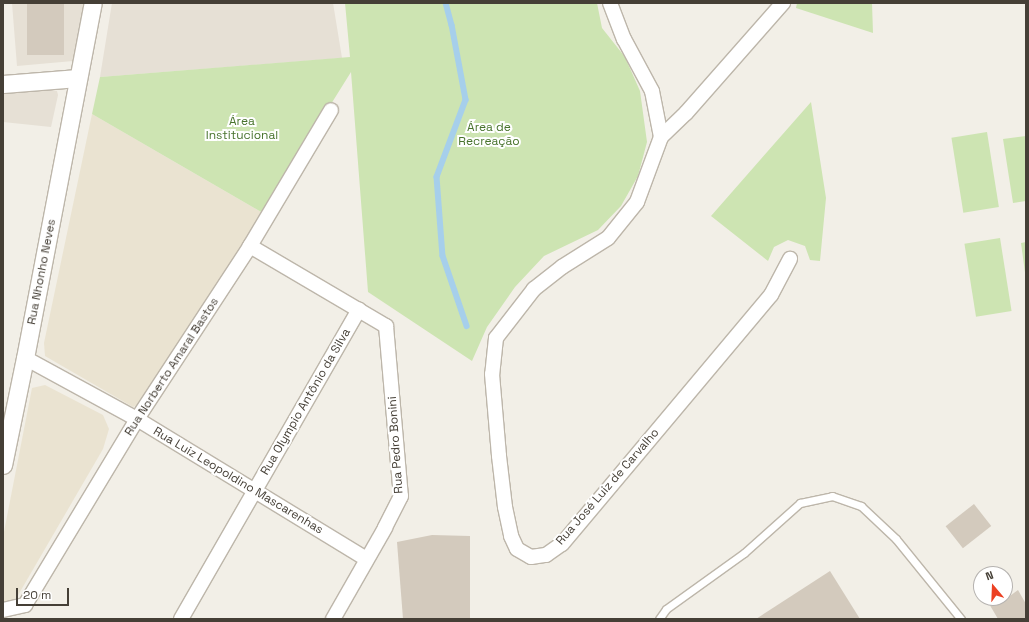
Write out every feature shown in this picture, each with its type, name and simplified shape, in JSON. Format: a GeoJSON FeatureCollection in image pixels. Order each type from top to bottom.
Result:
{"type":"FeatureCollection","features":[{"type":"Feature","properties":{"kind":"street","name":"Rua Nhonho Neves"},"geometry":{"type":"LineString","coordinates":[[3,465],[93,3]]}},
{"type":"Feature","properties":{"kind":"street"},"geometry":{"type":"LineString","coordinates":[[610,3],[624,38],[652,91],[661,137]]}},
{"type":"Feature","properties":{"kind":"street"},"geometry":{"type":"LineString","coordinates":[[661,137],[686,113],[783,3]]}},
{"type":"Feature","properties":{"kind":"street"},"geometry":{"type":"LineString","coordinates":[[3,84],[78,78]]}},
{"type":"Feature","properties":{"kind":"street","name":"Rua Norberto Amaral Bastos"},"geometry":{"type":"LineString","coordinates":[[3,610],[25,605],[137,420],[250,246],[331,110]]}},
{"type":"Feature","properties":{"kind":"street","name":"Rua José Luiz de Carvalho"},"geometry":{"type":"LineString","coordinates":[[661,137],[637,202],[613,232],[608,238],[562,267],[534,289],[496,338],[492,374],[499,456],[506,507],[512,536],[517,549],[531,557],[546,555],[562,544],[771,295],[790,259]]}},
{"type":"Feature","properties":{"kind":"street"},"geometry":{"type":"LineString","coordinates":[[250,246],[359,310]]}},
{"type":"Feature","properties":{"kind":"street","name":"Rua Pedro Bonini"},"geometry":{"type":"LineString","coordinates":[[333,619],[385,528],[401,496],[386,326],[359,310]]}},
{"type":"Feature","properties":{"kind":"street","name":"Rua Olympio Antônio da Silva"},"geometry":{"type":"LineString","coordinates":[[181,619],[359,310]]}},
{"type":"Feature","properties":{"kind":"street","name":"Rua Luiz Leopoldino Mascarenhas"},"geometry":{"type":"LineString","coordinates":[[25,358],[137,420],[366,559]]}},
{"type":"Feature","properties":{"kind":"lane"},"geometry":{"type":"LineString","coordinates":[[659,619],[666,609],[744,553],[800,503],[832,496],[861,506],[896,539],[961,619]]}},
{"type":"Feature","properties":{"kind":"shaded area"},"geometry":{"type":"Polygon","coordinates":[[[12,3],[84,3],[73,61],[17,66],[12,3]]]}},
{"type":"Feature","properties":{"kind":"shaded area"},"geometry":{"type":"Polygon","coordinates":[[[112,3],[333,3],[342,58],[100,77],[112,3]]]}},
{"type":"Feature","properties":{"kind":"shaded area"},"geometry":{"type":"Polygon","coordinates":[[[57,91],[58,95],[51,127],[3,122],[3,93],[57,91]]]}},
{"type":"Feature","properties":{"kind":"shaded area"},"geometry":{"type":"Polygon","coordinates":[[[92,114],[263,213],[140,404],[133,407],[45,356],[44,343],[92,114]]]}},
{"type":"Feature","properties":{"kind":"shaded area"},"geometry":{"type":"Polygon","coordinates":[[[45,385],[103,415],[109,429],[103,449],[17,597],[10,603],[3,601],[3,537],[32,388],[45,385]]]}},
{"type":"Feature","properties":{"kind":"green space","name":"Área de Recreação"},"geometry":{"type":"Polygon","coordinates":[[[345,3],[597,3],[602,28],[625,57],[640,91],[647,142],[638,176],[621,206],[598,230],[544,256],[515,287],[487,327],[472,361],[368,292],[351,72],[263,213],[92,114],[100,77],[350,57],[345,3]]]}},
{"type":"Feature","properties":{"kind":"green space"},"geometry":{"type":"Polygon","coordinates":[[[797,3],[872,3],[873,33],[796,8],[797,3]]]}},
{"type":"Feature","properties":{"kind":"green space"},"geometry":{"type":"Polygon","coordinates":[[[811,102],[826,198],[820,261],[810,260],[805,246],[788,240],[774,247],[768,261],[711,216],[811,102]]]}},
{"type":"Feature","properties":{"kind":"green space"},"geometry":{"type":"Polygon","coordinates":[[[987,132],[999,207],[963,213],[951,138],[987,132]]]}},
{"type":"Feature","properties":{"kind":"green space"},"geometry":{"type":"Polygon","coordinates":[[[1026,136],[1026,201],[1013,203],[1003,139],[1026,136]]]}},
{"type":"Feature","properties":{"kind":"green space"},"geometry":{"type":"Polygon","coordinates":[[[1000,238],[1012,311],[976,317],[964,244],[1000,238]]]}},
{"type":"Feature","properties":{"kind":"green space"},"geometry":{"type":"Polygon","coordinates":[[[1026,242],[1026,280],[1021,243],[1026,242]]]}},
{"type":"Feature","properties":{"kind":"building"},"geometry":{"type":"Polygon","coordinates":[[[27,3],[64,3],[64,55],[27,55],[27,3]]]}},
{"type":"Feature","properties":{"kind":"building"},"geometry":{"type":"Polygon","coordinates":[[[974,504],[991,526],[963,548],[946,526],[974,504]]]}},
{"type":"Feature","properties":{"kind":"building"},"geometry":{"type":"Polygon","coordinates":[[[432,535],[470,536],[470,619],[403,619],[397,542],[432,535]]]}},
{"type":"Feature","properties":{"kind":"building"},"geometry":{"type":"Polygon","coordinates":[[[830,571],[860,619],[756,619],[830,571]]]}},
{"type":"Feature","properties":{"kind":"building"},"geometry":{"type":"Polygon","coordinates":[[[1018,590],[1026,604],[1026,619],[998,619],[990,606],[1013,606],[1013,594],[1018,590]]]}},
{"type":"Feature","properties":{"kind":"waterway"},"geometry":{"type":"LineString","coordinates":[[446,3],[452,25],[466,100],[437,177],[443,256],[467,326]]}},
{"type":"Feature","properties":{"kind":"park label","name":"Área Institucional"},"geometry":{"type":"Point","coordinates":[242,129]}}]}
